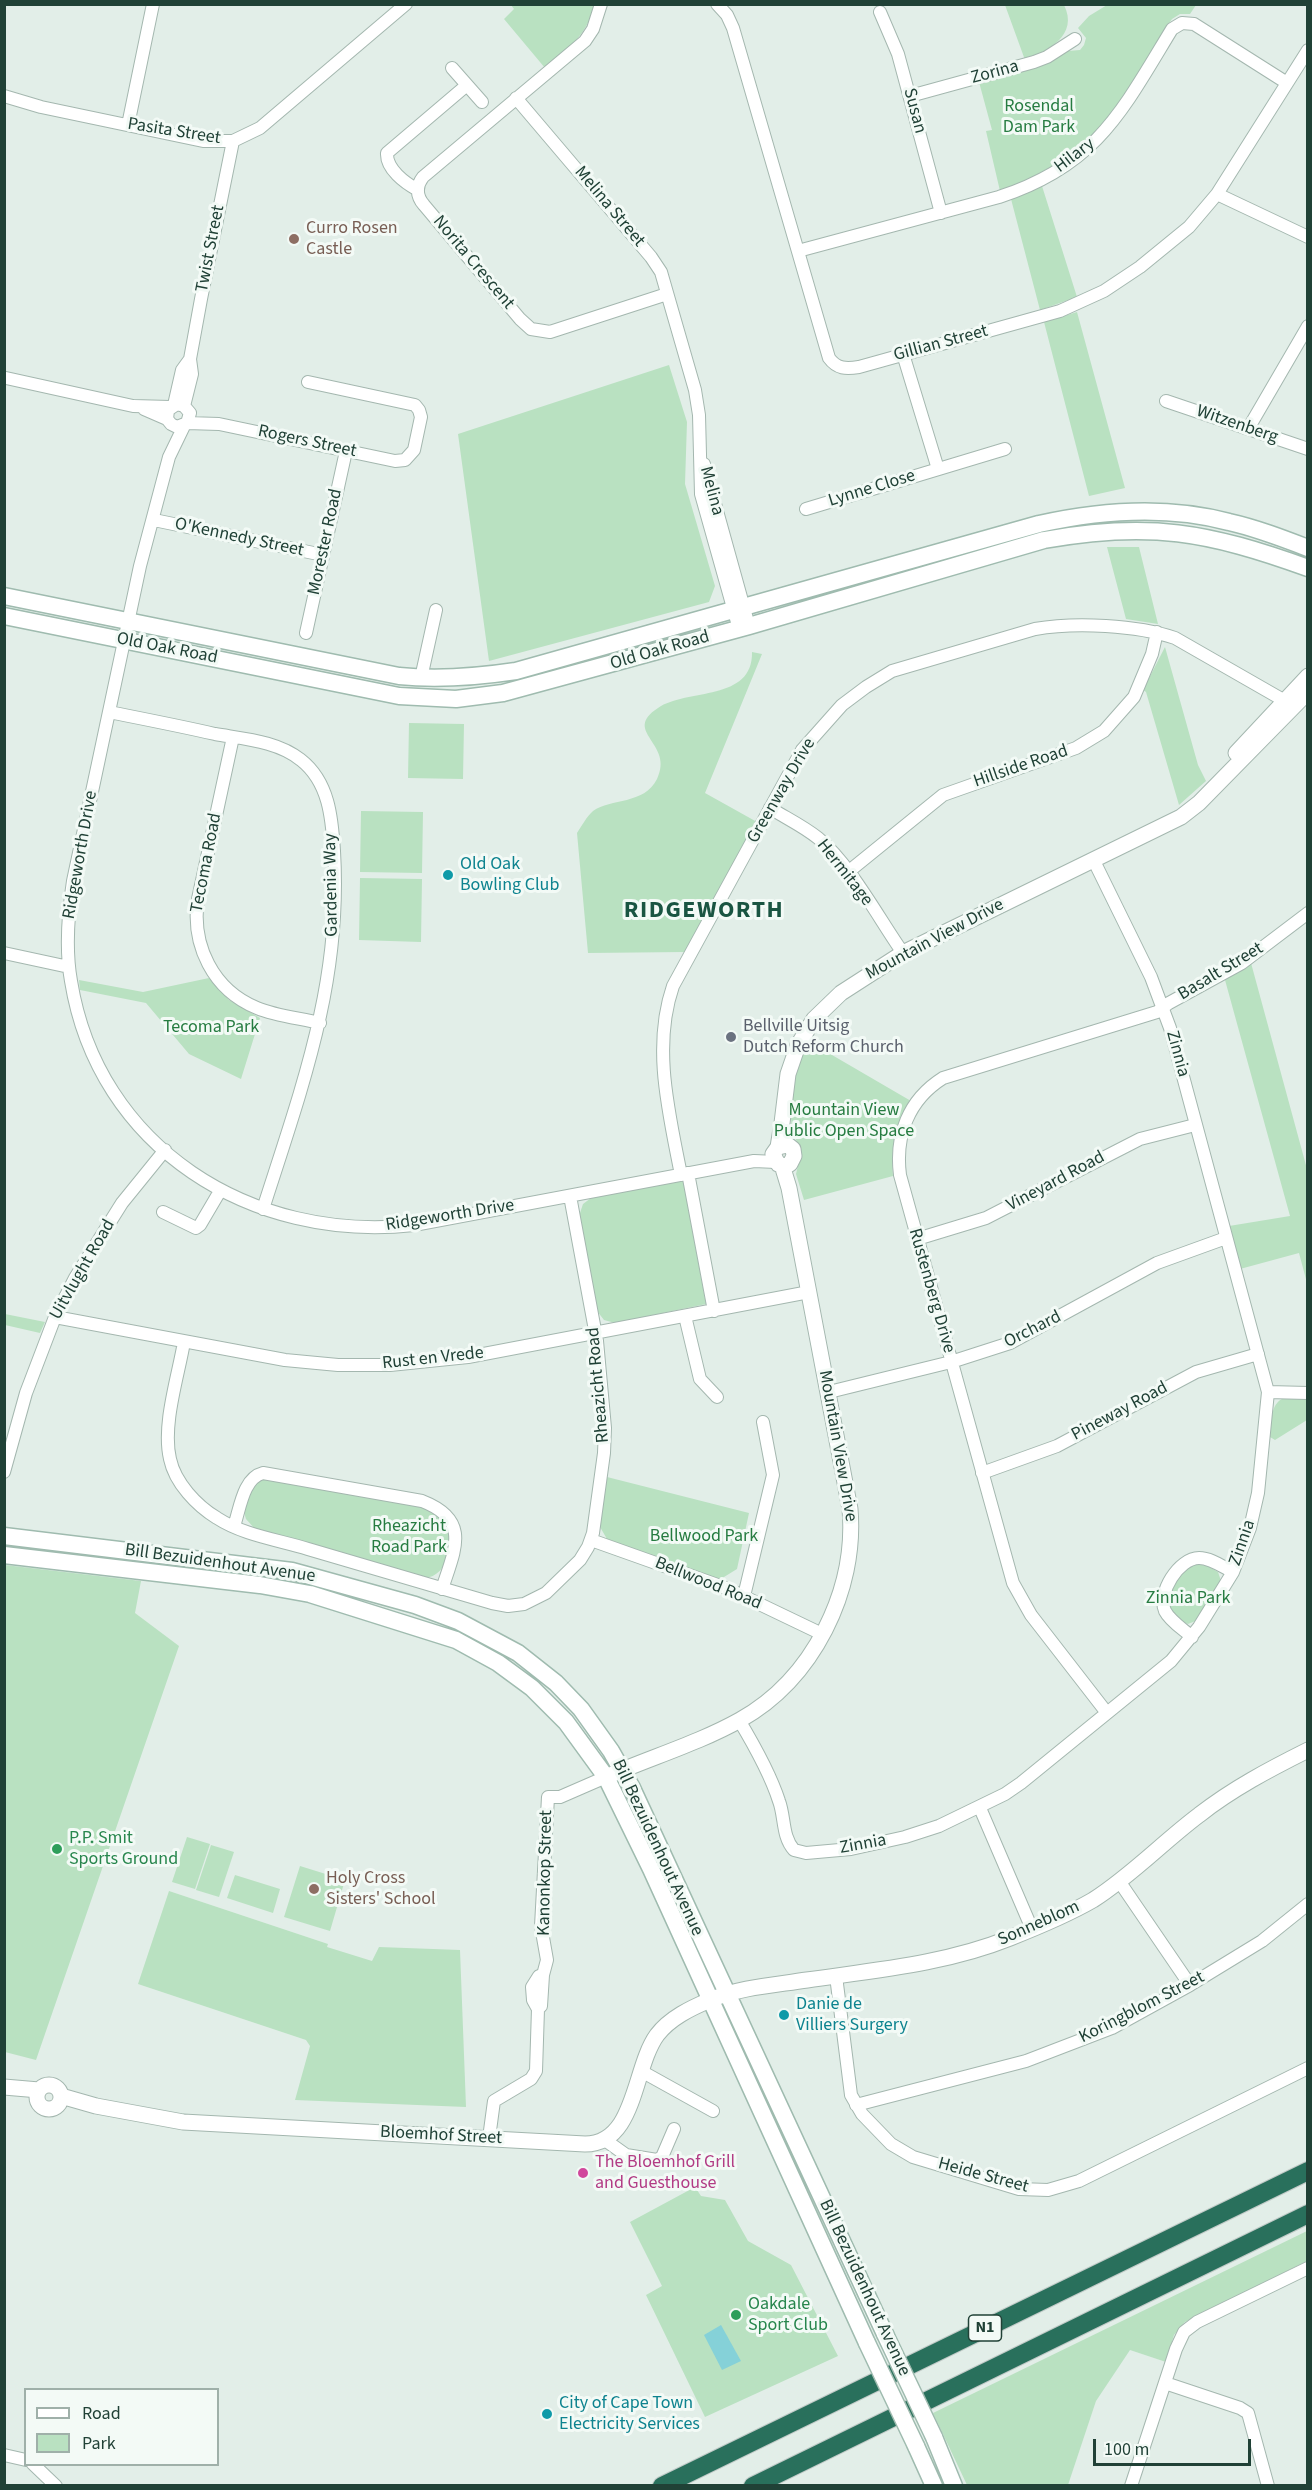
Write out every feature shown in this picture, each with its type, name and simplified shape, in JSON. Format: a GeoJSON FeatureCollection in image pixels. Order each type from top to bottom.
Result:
{"type":"FeatureCollection","features":[{"type":"Feature","properties":{"kind":"highway","name":"N1"},"geometry":{"type":"LineString","coordinates":[[662,2486],[1308,2171]]}},
{"type":"Feature","properties":{"kind":"highway","name":"N1"},"geometry":{"type":"LineString","coordinates":[[753,2486],[1308,2214]]}},
{"type":"Feature","properties":{"kind":"main road","name":"Old Oak Road"},"geometry":{"type":"LineString","coordinates":[[4,596],[388,674],[421,678],[477,677],[516,671],[1039,524],[1075,516],[1111,512],[1185,514],[1228,521],[1308,548]]}},
{"type":"Feature","properties":{"kind":"main road","name":"Old Oak Road"},"geometry":{"type":"LineString","coordinates":[[4,616],[399,696],[456,699],[503,693],[744,627],[1044,540],[1084,532],[1125,529],[1182,533],[1248,547],[1308,568]]}},
{"type":"Feature","properties":{"kind":"main road","name":"Bill Bezuidenhout Avenue"},"geometry":{"type":"LineString","coordinates":[[4,1536],[292,1571],[448,1617],[495,1639],[536,1665],[581,1709],[622,1770],[934,2437],[954,2486]]}},
{"type":"Feature","properties":{"kind":"main road","name":"Bill Bezuidenhout Avenue"},"geometry":{"type":"LineString","coordinates":[[4,1555],[310,1594],[434,1631],[478,1651],[532,1688],[566,1722],[606,1777],[651,1869],[709,2000],[934,2486]]}},
{"type":"Feature","properties":{"kind":"street"},"geometry":{"type":"LineString","coordinates":[[128,125],[153,4]]}},
{"type":"Feature","properties":{"kind":"street","name":"Pasita Street"},"geometry":{"type":"LineString","coordinates":[[4,96],[41,107],[203,141],[233,141],[260,128],[406,4]]}},
{"type":"Feature","properties":{"kind":"street"},"geometry":{"type":"LineString","coordinates":[[418,190],[423,177],[585,41],[601,4]]}},
{"type":"Feature","properties":{"kind":"street","name":"Gillian Street"},"geometry":{"type":"LineString","coordinates":[[717,4],[731,21],[829,358],[837,367],[849,369],[1060,311],[1089,299],[1140,267],[1177,239],[1217,194],[1308,50]]}},
{"type":"Feature","properties":{"kind":"street","name":"Susan"},"geometry":{"type":"LineString","coordinates":[[880,12],[897,54],[941,213]]}},
{"type":"Feature","properties":{"kind":"street","name":"Hilary"},"geometry":{"type":"LineString","coordinates":[[798,251],[1024,188],[1057,171],[1084,152],[1118,117],[1172,29],[1182,23],[1190,23],[1199,27],[1287,83]]}},
{"type":"Feature","properties":{"kind":"street","name":"Zorina"},"geometry":{"type":"LineString","coordinates":[[909,96],[1034,62],[1047,57],[1075,39]]}},
{"type":"Feature","properties":{"kind":"street"},"geometry":{"type":"LineString","coordinates":[[452,68],[482,102]]}},
{"type":"Feature","properties":{"kind":"street","name":"Norita Crescent"},"geometry":{"type":"LineString","coordinates":[[467,85],[387,153],[387,159],[404,182],[418,190],[419,198],[424,205],[520,319],[531,329],[550,332],[667,294]]}},
{"type":"Feature","properties":{"kind":"street","name":"Melina Street"},"geometry":{"type":"LineString","coordinates":[[516,98],[655,261],[695,390],[702,457]]}},
{"type":"Feature","properties":{"kind":"street","name":"Twist Street"},"geometry":{"type":"LineString","coordinates":[[124,641],[140,566],[154,520],[178,415],[192,374],[190,358],[233,141]]}},
{"type":"Feature","properties":{"kind":"street"},"geometry":{"type":"LineString","coordinates":[[1217,194],[1308,237]]}},
{"type":"Feature","properties":{"kind":"street"},"geometry":{"type":"LineString","coordinates":[[1248,429],[1308,326]]}},
{"type":"Feature","properties":{"kind":"street","name":"Lynne Close"},"geometry":{"type":"LineString","coordinates":[[903,354],[938,469]]}},
{"type":"Feature","properties":{"kind":"street","name":"Rogers Street"},"geometry":{"type":"LineString","coordinates":[[5,381],[30,384],[395,461],[405,460],[414,450],[421,417],[417,407],[412,404],[308,382]]}},
{"type":"Feature","properties":{"kind":"street","name":"Witzenberg"},"geometry":{"type":"LineString","coordinates":[[1166,401],[1308,449]]}},
{"type":"Feature","properties":{"kind":"street","name":"Lynne Close"},"geometry":{"type":"LineString","coordinates":[[806,509],[1005,449]]}},
{"type":"Feature","properties":{"kind":"street","name":"Morester Road"},"geometry":{"type":"LineString","coordinates":[[306,633],[346,451]]}},
{"type":"Feature","properties":{"kind":"street","name":"Melina"},"geometry":{"type":"LineString","coordinates":[[702,457],[699,474],[701,494],[744,627]]}},
{"type":"Feature","properties":{"kind":"street","name":"O'Kennedy Street"},"geometry":{"type":"LineString","coordinates":[[154,520],[323,555]]}},
{"type":"Feature","properties":{"kind":"street"},"geometry":{"type":"LineString","coordinates":[[421,678],[436,610]]}},
{"type":"Feature","properties":{"kind":"street","name":"Greenway Drive"},"geometry":{"type":"LineString","coordinates":[[714,1311],[663,1080],[668,1004],[680,972],[802,750],[827,719],[860,691],[892,671],[1042,628],[1127,628],[1157,632],[1190,646],[1289,704]]}},
{"type":"Feature","properties":{"kind":"street","name":"Hillside Road"},"geometry":{"type":"LineString","coordinates":[[848,872],[943,795],[1076,748],[1104,731],[1134,697],[1152,654],[1157,632]]}},
{"type":"Feature","properties":{"kind":"street","name":"Ridgeworth Drive"},"geometry":{"type":"LineString","coordinates":[[124,641],[73,881],[68,926],[69,967],[80,1016],[90,1048],[101,1071],[123,1106],[165,1150],[189,1171],[220,1191],[263,1209],[323,1225],[378,1228],[435,1222],[782,1155]]}},
{"type":"Feature","properties":{"kind":"street","name":"Mountain View Drive"},"geometry":{"type":"LineString","coordinates":[[606,1777],[739,1720],[764,1704],[804,1664],[822,1634],[839,1596],[851,1544],[850,1509],[782,1155],[782,1123],[788,1074],[792,1059],[809,1025],[840,993],[903,953],[1164,824],[1200,792],[1289,704],[1308,676]]}},
{"type":"Feature","properties":{"kind":"street","name":"Mountain View Drive"},"geometry":{"type":"LineString","coordinates":[[1289,704],[1308,692]]}},
{"type":"Feature","properties":{"kind":"street","name":"Gardenia Way"},"geometry":{"type":"LineString","coordinates":[[109,712],[273,745],[292,753],[315,774],[327,800],[334,842],[336,907],[329,981],[320,1023],[263,1209]]}},
{"type":"Feature","properties":{"kind":"street","name":"Tecoma Road"},"geometry":{"type":"LineString","coordinates":[[233,737],[198,899],[196,922],[199,944],[214,975],[239,999],[259,1009],[320,1023]]}},
{"type":"Feature","properties":{"kind":"street","name":"Hermitage"},"geometry":{"type":"LineString","coordinates":[[770,808],[817,837],[848,872],[903,953]]}},
{"type":"Feature","properties":{"kind":"street","name":"Zinnia"},"geometry":{"type":"LineString","coordinates":[[739,1720],[775,1789],[783,1812],[789,1844],[798,1852],[860,1847],[904,1837],[939,1826],[980,1808],[1021,1784],[1171,1661],[1192,1637],[1224,1591],[1233,1572],[1250,1528],[1258,1493],[1268,1392],[1163,1007],[1151,977],[1093,860]]}},
{"type":"Feature","properties":{"kind":"street","name":"Basalt Street"},"geometry":{"type":"LineString","coordinates":[[1163,1007],[1242,963],[1308,913]]}},
{"type":"Feature","properties":{"kind":"street"},"geometry":{"type":"LineString","coordinates":[[4,953],[69,967]]}},
{"type":"Feature","properties":{"kind":"street","name":"Rustenberg Drive"},"geometry":{"type":"LineString","coordinates":[[1107,1713],[1016,1592],[900,1176],[898,1153],[905,1121],[925,1092],[951,1074],[1157,1012],[1163,1007]]}},
{"type":"Feature","properties":{"kind":"street","name":"Vineyard Road"},"geometry":{"type":"LineString","coordinates":[[917,1239],[986,1218],[1134,1142],[1195,1125]]}},
{"type":"Feature","properties":{"kind":"street","name":"Uitvlught Road"},"geometry":{"type":"LineString","coordinates":[[5,1467],[26,1393],[55,1317],[75,1278],[123,1203],[165,1150]]}},
{"type":"Feature","properties":{"kind":"street"},"geometry":{"type":"LineString","coordinates":[[163,1212],[196,1228],[200,1226],[220,1191]]}},
{"type":"Feature","properties":{"kind":"street","name":"Rheazicht Road"},"geometry":{"type":"LineString","coordinates":[[184,1342],[167,1434],[170,1460],[176,1475],[201,1506],[218,1519],[234,1526],[500,1605],[524,1604],[539,1598],[552,1588],[580,1560],[591,1540],[605,1441],[595,1333],[570,1196]]}},
{"type":"Feature","properties":{"kind":"street","name":"Orchard"},"geometry":{"type":"LineString","coordinates":[[829,1392],[951,1362],[1010,1343],[1157,1263],[1226,1238]]}},
{"type":"Feature","properties":{"kind":"street","name":"Rust en Vrede"},"geometry":{"type":"LineString","coordinates":[[55,1317],[294,1361],[338,1365],[390,1365],[468,1357],[809,1292]]}},
{"type":"Feature","properties":{"kind":"street"},"geometry":{"type":"LineString","coordinates":[[685,1316],[700,1379],[717,1397]]}},
{"type":"Feature","properties":{"kind":"street","name":"Pineway Road"},"geometry":{"type":"LineString","coordinates":[[982,1473],[1057,1446],[1196,1372],[1258,1354]]}},
{"type":"Feature","properties":{"kind":"street"},"geometry":{"type":"LineString","coordinates":[[1268,1392],[1308,1393]]}},
{"type":"Feature","properties":{"kind":"street"},"geometry":{"type":"LineString","coordinates":[[744,1596],[773,1475],[763,1422]]}},
{"type":"Feature","properties":{"kind":"street"},"geometry":{"type":"LineString","coordinates":[[234,1526],[249,1483],[255,1476],[263,1473],[422,1501],[446,1514],[455,1530],[456,1546],[442,1588]]}},
{"type":"Feature","properties":{"kind":"street","name":"Bellwood Road"},"geometry":{"type":"LineString","coordinates":[[591,1540],[744,1596],[822,1634]]}},
{"type":"Feature","properties":{"kind":"street"},"geometry":{"type":"LineString","coordinates":[[1192,1637],[1167,1614],[1163,1600],[1165,1590],[1183,1564],[1194,1558],[1208,1560],[1233,1572]]}},
{"type":"Feature","properties":{"kind":"street","name":"Sonneblom"},"geometry":{"type":"LineString","coordinates":[[709,2000],[726,1994],[836,1976],[891,1970],[949,1958],[1032,1929],[1092,1900],[1119,1881],[1200,1814],[1265,1772],[1308,1750]]}},
{"type":"Feature","properties":{"kind":"street","name":"Kanonkop Street"},"geometry":{"type":"LineString","coordinates":[[489,2138],[494,2101],[531,2079],[536,2071],[538,2009],[541,2006],[545,1980],[543,1975],[547,1960],[541,1926],[548,1797],[560,1797],[606,1777]]}},
{"type":"Feature","properties":{"kind":"street"},"geometry":{"type":"LineString","coordinates":[[980,1808],[1032,1929]]}},
{"type":"Feature","properties":{"kind":"street"},"geometry":{"type":"LineString","coordinates":[[1119,1881],[1190,1985]]}},
{"type":"Feature","properties":{"kind":"street","name":"Koringblom Street"},"geometry":{"type":"LineString","coordinates":[[856,2105],[1026,2061],[1112,2028],[1190,1985],[1262,1941],[1308,1904]]}},
{"type":"Feature","properties":{"kind":"street","name":"Heide Street"},"geometry":{"type":"LineString","coordinates":[[836,1976],[849,2089],[856,2105],[880,2134],[908,2154],[1019,2189],[1039,2191],[1079,2181],[1308,2068]]}},
{"type":"Feature","properties":{"kind":"street"},"geometry":{"type":"LineString","coordinates":[[674,2129],[660,2160],[626,2155],[605,2140],[620,2127],[651,2045],[661,2030],[675,2019],[709,2000]]}},
{"type":"Feature","properties":{"kind":"street"},"geometry":{"type":"LineString","coordinates":[[641,2071],[713,2111]]}},
{"type":"Feature","properties":{"kind":"street","name":"Bloemhof Street"},"geometry":{"type":"LineString","coordinates":[[5,2088],[38,2095],[44,2108],[50,2109],[59,2101],[193,2123],[585,2144],[605,2140]]}},
{"type":"Feature","properties":{"kind":"street"},"geometry":{"type":"LineString","coordinates":[[1131,2486],[1181,2336],[1187,2328],[1308,2268]]}},
{"type":"Feature","properties":{"kind":"street"},"geometry":{"type":"LineString","coordinates":[[1165,2383],[1240,2408],[1248,2414],[1268,2486]]}},
{"type":"Feature","properties":{"kind":"street"},"geometry":{"type":"LineString","coordinates":[[4,2455],[24,2460]]}},
{"type":"Feature","properties":{"kind":"street"},"geometry":{"type":"LineString","coordinates":[[35,2466],[56,2486]]}},
{"type":"Feature","properties":{"kind":"green space"},"geometry":{"type":"Polygon","coordinates":[[[511,5],[595,5],[581,34],[545,68],[504,19],[514,9],[511,5]]]}},
{"type":"Feature","properties":{"kind":"green space","name":"Rosendal Dam Park"},"geometry":{"type":"Polygon","coordinates":[[[1005,5],[1064,5],[1068,16],[1064,33],[1051,47],[1025,60],[1005,5]]]}},
{"type":"Feature","properties":{"kind":"green space","name":"Rosendal Dam Park"},"geometry":{"type":"Polygon","coordinates":[[[1107,5],[1196,5],[1190,14],[1180,14],[1172,19],[1121,102],[1097,132],[1052,166],[1000,191],[986,131],[992,130],[979,82],[1068,51],[1080,50],[1086,38],[1078,28],[1089,16],[1107,5]]]}},
{"type":"Feature","properties":{"kind":"green space"},"geometry":{"type":"Polygon","coordinates":[[[1042,186],[1077,297],[1040,310],[1011,199],[1042,186]]]}},
{"type":"Feature","properties":{"kind":"green space"},"geometry":{"type":"Polygon","coordinates":[[[1077,312],[1125,488],[1089,496],[1044,322],[1077,312]]]}},
{"type":"Feature","properties":{"kind":"green space"},"geometry":{"type":"Polygon","coordinates":[[[669,365],[687,422],[685,484],[715,586],[709,602],[489,661],[458,434],[669,365]]]}},
{"type":"Feature","properties":{"kind":"green space"},"geometry":{"type":"Polygon","coordinates":[[[1107,547],[1139,547],[1158,624],[1126,619],[1107,547]]]}},
{"type":"Feature","properties":{"kind":"green space"},"geometry":{"type":"Polygon","coordinates":[[[1165,647],[1198,765],[1206,781],[1179,805],[1146,692],[1143,690],[1165,647]]]}},
{"type":"Feature","properties":{"kind":"green space"},"geometry":{"type":"Polygon","coordinates":[[[752,652],[762,654],[705,793],[757,822],[685,952],[588,953],[577,833],[593,811],[644,793],[657,779],[661,767],[660,756],[646,732],[645,724],[648,716],[670,702],[716,691],[742,679],[749,668],[752,652]]]}},
{"type":"Feature","properties":{"kind":"green space"},"geometry":{"type":"Polygon","coordinates":[[[409,723],[464,724],[463,779],[408,778],[409,723]]]}},
{"type":"Feature","properties":{"kind":"green space"},"geometry":{"type":"Polygon","coordinates":[[[361,811],[423,812],[422,873],[360,872],[361,811]]]}},
{"type":"Feature","properties":{"kind":"green space"},"geometry":{"type":"Polygon","coordinates":[[[360,878],[422,879],[421,942],[359,940],[360,878]]]}},
{"type":"Feature","properties":{"kind":"green space"},"geometry":{"type":"Polygon","coordinates":[[[1251,963],[1307,1169],[1307,1283],[1299,1253],[1240,1269],[1229,1226],[1290,1216],[1225,980],[1251,963]]]}},
{"type":"Feature","properties":{"kind":"green space","name":"Tecoma Park"},"geometry":{"type":"Polygon","coordinates":[[[209,978],[229,1000],[260,1018],[241,1079],[189,1054],[146,1003],[80,990],[79,980],[143,992],[209,978]]]}},
{"type":"Feature","properties":{"kind":"green space","name":"Mountain View Public Open Space"},"geometry":{"type":"Polygon","coordinates":[[[808,1041],[911,1101],[901,1118],[895,1137],[892,1156],[893,1176],[804,1200],[796,1174],[801,1153],[792,1129],[790,1109],[797,1067],[808,1041]]]}},
{"type":"Feature","properties":{"kind":"green space"},"geometry":{"type":"Polygon","coordinates":[[[683,1180],[706,1304],[615,1323],[604,1320],[597,1311],[579,1216],[583,1204],[591,1198],[683,1180]]]}},
{"type":"Feature","properties":{"kind":"green space"},"geometry":{"type":"Polygon","coordinates":[[[5,1314],[45,1322],[40,1333],[5,1325],[5,1314]]]}},
{"type":"Feature","properties":{"kind":"green space"},"geometry":{"type":"Polygon","coordinates":[[[1284,1398],[1307,1398],[1307,1420],[1275,1440],[1270,1437],[1272,1415],[1276,1405],[1284,1398]]]}},
{"type":"Feature","properties":{"kind":"green space","name":"Bellwood Park"},"geometry":{"type":"Polygon","coordinates":[[[607,1477],[749,1513],[737,1569],[724,1577],[722,1581],[607,1539],[600,1527],[607,1477]]]}},
{"type":"Feature","properties":{"kind":"green space","name":"Rheazicht Road Park"},"geometry":{"type":"Polygon","coordinates":[[[265,1478],[411,1503],[432,1511],[447,1524],[450,1533],[451,1543],[446,1563],[440,1571],[423,1578],[255,1529],[246,1519],[246,1501],[255,1485],[265,1478]]]}},
{"type":"Feature","properties":{"kind":"green space","name":"Zinnia Park"},"geometry":{"type":"Polygon","coordinates":[[[1195,1564],[1208,1566],[1218,1572],[1221,1581],[1198,1620],[1188,1624],[1172,1611],[1170,1593],[1179,1575],[1195,1564]]]}},
{"type":"Feature","properties":{"kind":"green space","name":"P.P. Smit Sports Ground"},"geometry":{"type":"Polygon","coordinates":[[[5,1565],[141,1581],[135,1613],[179,1646],[36,2060],[5,2052],[5,1565]]]}},
{"type":"Feature","properties":{"kind":"green space"},"geometry":{"type":"Polygon","coordinates":[[[187,1837],[210,1844],[195,1889],[172,1882],[187,1837]]]}},
{"type":"Feature","properties":{"kind":"green space"},"geometry":{"type":"Polygon","coordinates":[[[211,1845],[234,1852],[219,1897],[196,1890],[211,1845]]]}},
{"type":"Feature","properties":{"kind":"green space"},"geometry":{"type":"Polygon","coordinates":[[[300,1866],[345,1880],[330,1931],[284,1917],[300,1866]]]}},
{"type":"Feature","properties":{"kind":"green space"},"geometry":{"type":"Polygon","coordinates":[[[235,1875],[280,1889],[273,1913],[227,1898],[235,1875]]]}},
{"type":"Feature","properties":{"kind":"green space"},"geometry":{"type":"Polygon","coordinates":[[[169,1891],[372,1961],[379,1947],[460,1950],[466,2107],[295,2100],[310,2046],[306,2040],[138,1984],[169,1891]]]}},
{"type":"Feature","properties":{"kind":"green space","name":"Oakdale Sport Club"},"geometry":{"type":"Polygon","coordinates":[[[695,2187],[701,2196],[725,2200],[748,2241],[791,2265],[838,2356],[705,2417],[646,2295],[662,2286],[630,2222],[695,2187]]]}},
{"type":"Feature","properties":{"kind":"green space"},"geometry":{"type":"Polygon","coordinates":[[[1307,2231],[1307,2261],[1185,2322],[1174,2335],[1166,2362],[1130,2350],[1096,2401],[1068,2485],[967,2485],[933,2413],[1307,2231]]]}},
{"type":"Feature","properties":{"kind":"water"},"geometry":{"type":"Polygon","coordinates":[[[721,2325],[741,2361],[722,2370],[704,2335],[721,2325]]]}},
{"type":"Feature","properties":{"kind":"place","name":"Curro Rosen Castle"},"geometry":{"type":"Point","coordinates":[294,239]}},
{"type":"Feature","properties":{"kind":"place","name":"Old Oak Bowling Club"},"geometry":{"type":"Point","coordinates":[448,875]}},
{"type":"Feature","properties":{"kind":"place","name":"Bellville Uitsig Dutch Reform Church"},"geometry":{"type":"Point","coordinates":[731,1037]}},
{"type":"Feature","properties":{"kind":"place","name":"P.P. Smit Sports Ground"},"geometry":{"type":"Point","coordinates":[57,1849]}},
{"type":"Feature","properties":{"kind":"place","name":"Holy Cross Sisters' School"},"geometry":{"type":"Point","coordinates":[314,1889]}},
{"type":"Feature","properties":{"kind":"place","name":"Danie de Villiers Surgery"},"geometry":{"type":"Point","coordinates":[784,2015]}},
{"type":"Feature","properties":{"kind":"place","name":"The Bloemhof Grill and Guesthouse"},"geometry":{"type":"Point","coordinates":[583,2173]}},
{"type":"Feature","properties":{"kind":"place","name":"Oakdale Sport Club"},"geometry":{"type":"Point","coordinates":[736,2315]}},
{"type":"Feature","properties":{"kind":"place","name":"City of Cape Town Electricity Services"},"geometry":{"type":"Point","coordinates":[547,2414]}},
{"type":"Feature","properties":{"kind":"district","name":"RIDGEWORTH"},"geometry":{"type":"Point","coordinates":[704,912]}}]}
